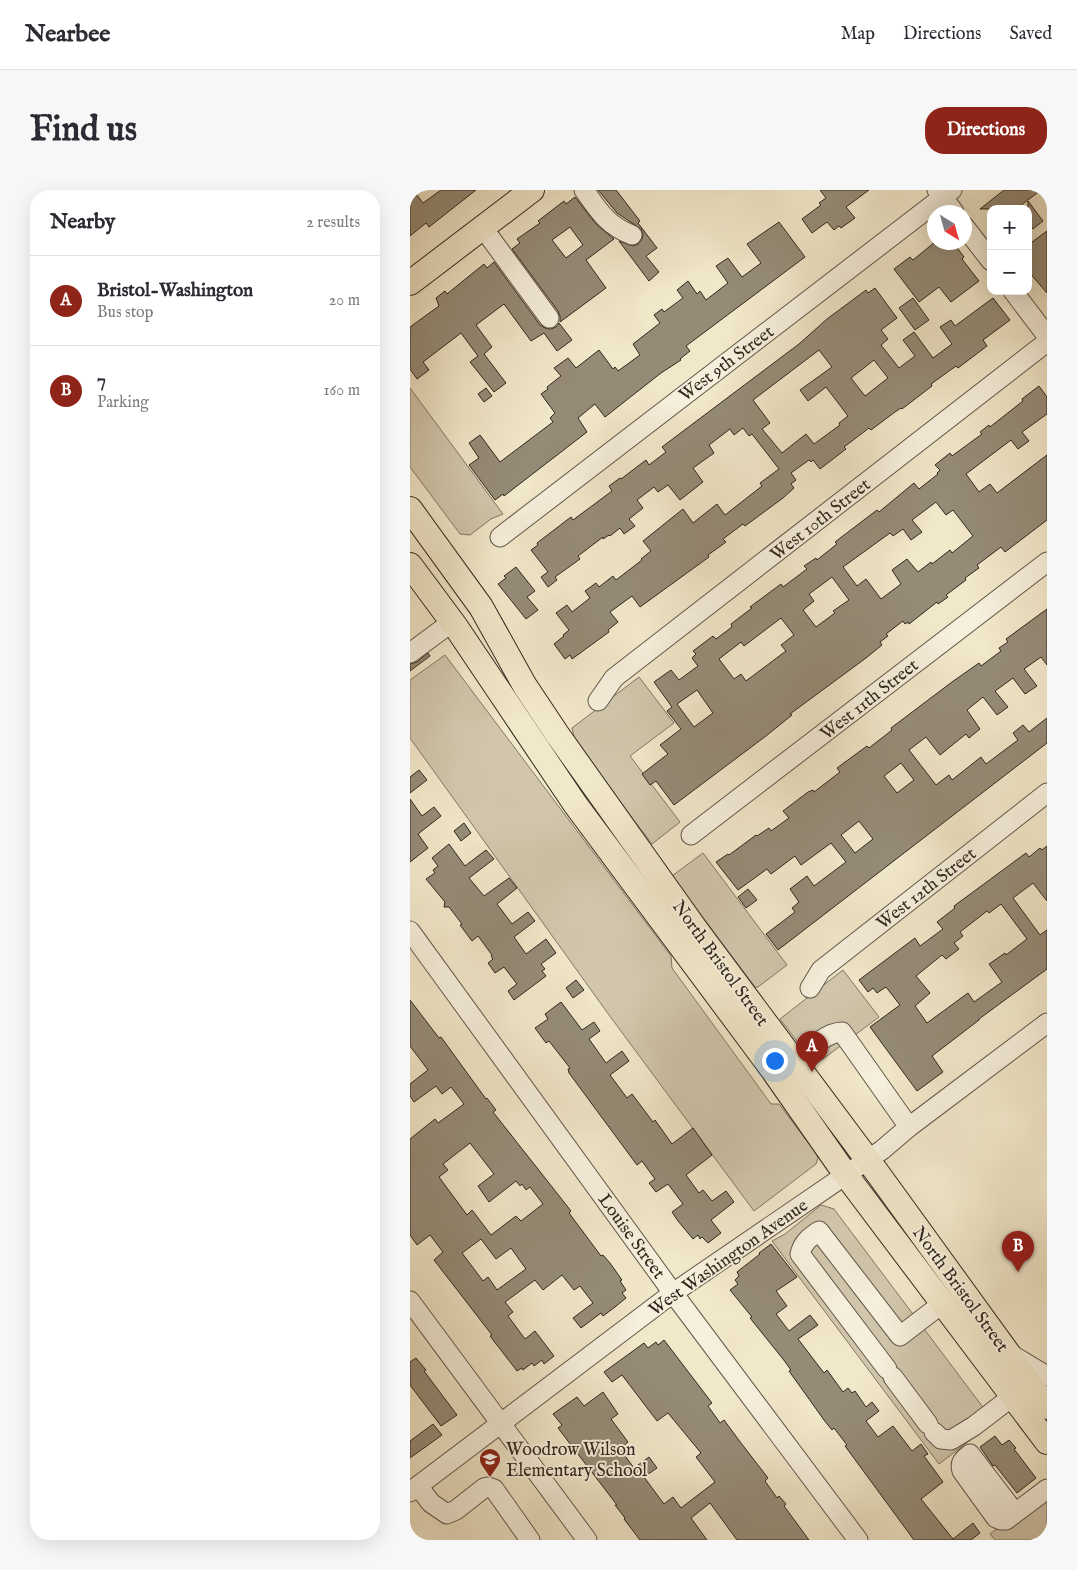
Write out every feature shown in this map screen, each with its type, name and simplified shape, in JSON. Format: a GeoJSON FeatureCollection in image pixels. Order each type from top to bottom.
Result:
{"type":"FeatureCollection","features":[{"type":"Feature","properties":{"kind":"main road"},"geometry":{"type":"LineString","coordinates":[[410,283],[532,190]]}},
{"type":"Feature","properties":{"kind":"main road","name":"North Bristol Street"},"geometry":{"type":"LineString","coordinates":[[410,509],[481,607],[525,686],[557,734],[697,931],[796,1063],[1047,1407]]}},
{"type":"Feature","properties":{"kind":"main road","name":"North Bristol Street"},"geometry":{"type":"LineString","coordinates":[[410,565],[452,622],[575,804],[772,1069],[846,1175],[1047,1442]]}},
{"type":"Feature","properties":{"kind":"street"},"geometry":{"type":"LineString","coordinates":[[584,190],[610,224],[632,235]]}},
{"type":"Feature","properties":{"kind":"street"},"geometry":{"type":"LineString","coordinates":[[944,192],[950,205]]}},
{"type":"Feature","properties":{"kind":"street","name":"West 9th Street"},"geometry":{"type":"LineString","coordinates":[[500,537],[944,192]]}},
{"type":"Feature","properties":{"kind":"street"},"geometry":{"type":"LineString","coordinates":[[483,228],[549,318]]}},
{"type":"Feature","properties":{"kind":"street"},"geometry":{"type":"LineString","coordinates":[[972,236],[987,256]]}},
{"type":"Feature","properties":{"kind":"street"},"geometry":{"type":"LineString","coordinates":[[1016,295],[1047,336]]}},
{"type":"Feature","properties":{"kind":"street","name":"West 10th Street"},"geometry":{"type":"LineString","coordinates":[[598,701],[614,678],[1047,342]]}},
{"type":"Feature","properties":{"kind":"street","name":"West 11th Street"},"geometry":{"type":"LineString","coordinates":[[691,835],[1047,562]]}},
{"type":"Feature","properties":{"kind":"street"},"geometry":{"type":"LineString","coordinates":[[410,653],[452,622]]}},
{"type":"Feature","properties":{"kind":"street","name":"West 12th Street"},"geometry":{"type":"LineString","coordinates":[[810,988],[821,970],[1047,793]]}},
{"type":"Feature","properties":{"kind":"street","name":"Louise Street"},"geometry":{"type":"LineString","coordinates":[[410,931],[673,1293],[858,1540]]}},
{"type":"Feature","properties":{"kind":"street","name":"West Washington Avenue"},"geometry":{"type":"LineString","coordinates":[[414,1489],[673,1293],[867,1160],[1047,1023]]}},
{"type":"Feature","properties":{"kind":"street"},"geometry":{"type":"LineString","coordinates":[[796,1063],[820,1040],[834,1032],[842,1032],[909,1127]]}},
{"type":"Feature","properties":{"kind":"street"},"geometry":{"type":"LineString","coordinates":[[943,1303],[900,1336],[819,1231],[808,1238],[802,1245],[800,1254],[931,1428],[941,1438],[951,1440],[974,1426],[1013,1396]]}},
{"type":"Feature","properties":{"kind":"street"},"geometry":{"type":"LineString","coordinates":[[410,1301],[586,1540]]}},
{"type":"Feature","properties":{"kind":"street"},"geometry":{"type":"LineString","coordinates":[[1006,1351],[1047,1376]]}},
{"type":"Feature","properties":{"kind":"street"},"geometry":{"type":"LineString","coordinates":[[414,1489],[447,1514],[456,1510],[484,1488],[494,1489],[530,1540]]}},
{"type":"Feature","properties":{"kind":"street"},"geometry":{"type":"LineString","coordinates":[[1015,1513],[1047,1489]]}},
{"type":"Feature","properties":{"kind":"shaded area"},"geometry":{"type":"Polygon","coordinates":[[[410,388],[503,514],[491,519],[470,535],[460,534],[410,467],[410,388]]]}},
{"type":"Feature","properties":{"kind":"shaded area"},"geometry":{"type":"Polygon","coordinates":[[[445,655],[671,956],[672,968],[771,1104],[779,1104],[816,1153],[818,1158],[816,1164],[754,1211],[609,1015],[410,738],[410,680],[445,655]]]}},
{"type":"Feature","properties":{"kind":"shaded area"},"geometry":{"type":"Polygon","coordinates":[[[639,677],[674,723],[630,756],[680,822],[652,844],[576,744],[572,728],[639,677]]]}},
{"type":"Feature","properties":{"kind":"shaded area"},"geometry":{"type":"Polygon","coordinates":[[[703,853],[787,965],[758,987],[755,987],[672,876],[703,853]]]}},
{"type":"Feature","properties":{"kind":"shaded area"},"geometry":{"type":"Polygon","coordinates":[[[843,970],[879,1017],[815,1065],[780,1019],[843,970]]]}},
{"type":"Feature","properties":{"kind":"shaded area"},"geometry":{"type":"Polygon","coordinates":[[[821,1205],[834,1209],[994,1422],[939,1464],[772,1241],[785,1234],[821,1205]]]}},
{"type":"Feature","properties":{"kind":"shaded area"},"geometry":{"type":"Polygon","coordinates":[[[1046,1492],[1047,1540],[995,1540],[990,1534],[1046,1492]]]}},
{"type":"Feature","properties":{"kind":"building"},"geometry":{"type":"Polygon","coordinates":[[[410,190],[413,190],[423,203],[441,190],[476,190],[429,227],[426,223],[410,236],[410,190]]]}},
{"type":"Feature","properties":{"kind":"building"},"geometry":{"type":"Polygon","coordinates":[[[598,190],[616,190],[640,221],[638,223],[657,248],[646,256],[659,272],[649,281],[619,241],[633,246],[638,244],[643,234],[641,229],[617,213],[598,190]]]}},
{"type":"Feature","properties":{"kind":"building"},"geometry":{"type":"Polygon","coordinates":[[[820,190],[869,190],[846,207],[855,218],[841,228],[839,226],[834,230],[827,222],[812,233],[802,219],[821,205],[819,203],[826,198],[820,190]]]}},
{"type":"Feature","properties":{"kind":"building"},"geometry":{"type":"Polygon","coordinates":[[[1004,190],[1041,190],[1021,205],[987,205],[987,209],[980,209],[1004,190]]]}},
{"type":"Feature","properties":{"kind":"building"},"geometry":{"type":"Polygon","coordinates":[[[575,197],[596,224],[614,239],[586,260],[606,288],[560,322],[558,311],[512,249],[520,243],[517,239],[540,223],[538,221],[564,201],[566,204],[575,197]],[[570,227],[552,240],[566,258],[583,245],[570,227]]]}},
{"type":"Feature","properties":{"kind":"building"},"geometry":{"type":"Polygon","coordinates":[[[1032,206],[1043,221],[1033,229],[1032,228],[1032,206]]]}},
{"type":"Feature","properties":{"kind":"building"},"geometry":{"type":"Polygon","coordinates":[[[779,222],[805,257],[686,346],[690,351],[681,360],[661,373],[605,417],[595,404],[578,418],[587,432],[504,496],[503,494],[495,500],[469,465],[479,458],[469,443],[480,435],[500,462],[553,422],[550,418],[555,413],[541,394],[561,376],[554,368],[568,358],[576,368],[599,350],[613,369],[615,367],[618,371],[640,355],[633,344],[660,323],[654,315],[662,309],[664,312],[683,298],[677,290],[688,281],[697,294],[700,291],[706,300],[728,283],[716,266],[728,258],[742,277],[761,263],[747,244],[779,222]]]}},
{"type":"Feature","properties":{"kind":"building"},"geometry":{"type":"Polygon","coordinates":[[[1047,231],[1047,293],[1032,276],[1032,242],[1047,231]]]}},
{"type":"Feature","properties":{"kind":"building"},"geometry":{"type":"Polygon","coordinates":[[[927,249],[959,250],[964,257],[962,259],[979,281],[951,302],[939,287],[919,302],[894,269],[910,257],[913,260],[927,249]]]}},
{"type":"Feature","properties":{"kind":"building"},"geometry":{"type":"Polygon","coordinates":[[[494,262],[540,325],[551,329],[559,323],[572,340],[557,351],[544,333],[531,341],[504,304],[476,325],[492,347],[484,354],[506,383],[494,392],[470,362],[478,356],[461,333],[423,362],[429,370],[417,379],[410,369],[410,327],[439,306],[436,298],[445,291],[447,294],[484,264],[487,268],[494,262]]]}},
{"type":"Feature","properties":{"kind":"building"},"geometry":{"type":"Polygon","coordinates":[[[875,288],[897,318],[881,330],[888,339],[881,345],[899,368],[915,356],[903,340],[914,332],[933,358],[952,344],[940,327],[951,320],[955,326],[993,298],[1010,320],[983,340],[987,346],[958,368],[956,366],[931,384],[932,386],[902,409],[871,430],[869,428],[820,469],[813,460],[811,462],[809,460],[791,473],[796,480],[791,484],[794,488],[783,498],[745,526],[743,524],[723,539],[726,542],[708,555],[709,557],[640,607],[632,596],[610,612],[618,622],[608,630],[609,632],[572,659],[570,655],[565,659],[554,644],[569,630],[556,613],[567,605],[572,612],[590,598],[585,591],[596,583],[599,587],[613,576],[616,580],[642,560],[651,551],[643,541],[683,509],[693,523],[717,504],[725,515],[762,486],[760,483],[779,469],[752,434],[749,436],[743,428],[734,435],[730,429],[709,445],[714,453],[693,468],[703,482],[680,500],[668,485],[658,492],[654,487],[637,500],[643,508],[629,519],[635,526],[624,534],[620,528],[610,536],[603,539],[603,537],[578,556],[580,559],[555,577],[557,580],[548,587],[541,577],[548,572],[531,550],[538,545],[537,543],[571,517],[573,520],[612,491],[609,486],[620,478],[646,460],[649,465],[666,452],[662,447],[799,344],[827,319],[866,290],[868,293],[875,288]],[[819,350],[753,400],[770,423],[762,429],[782,453],[806,434],[814,444],[840,425],[839,423],[848,416],[826,387],[808,401],[800,390],[832,367],[819,350]],[[874,360],[851,378],[865,396],[888,378],[874,360]]]}},
{"type":"Feature","properties":{"kind":"building"},"geometry":{"type":"Polygon","coordinates":[[[913,298],[929,320],[915,330],[899,308],[913,298]]]}},
{"type":"Feature","properties":{"kind":"building"},"geometry":{"type":"Polygon","coordinates":[[[1039,386],[1047,397],[1047,414],[1022,432],[1029,441],[1018,449],[1011,440],[966,474],[979,492],[990,484],[997,493],[1047,455],[1047,520],[1005,552],[1001,547],[977,565],[979,568],[946,595],[948,597],[938,604],[937,602],[909,624],[908,622],[905,624],[903,621],[886,634],[888,636],[880,642],[882,645],[866,658],[790,714],[792,715],[766,736],[674,805],[656,781],[650,785],[642,774],[668,754],[660,745],[681,729],[667,711],[672,707],[654,682],[671,670],[679,680],[698,666],[692,658],[696,654],[693,651],[713,636],[716,639],[732,627],[731,624],[752,608],[750,607],[781,584],[783,587],[807,569],[804,566],[816,558],[817,560],[837,544],[835,542],[877,510],[879,512],[914,483],[919,489],[938,474],[940,470],[935,465],[950,453],[952,456],[982,434],[980,432],[989,425],[990,427],[1023,401],[1022,399],[1039,386]],[[936,502],[912,520],[922,532],[911,540],[903,529],[893,536],[890,533],[843,567],[857,586],[866,579],[881,599],[901,584],[892,570],[907,559],[918,572],[950,550],[952,553],[973,536],[953,510],[946,515],[936,502]],[[832,577],[809,594],[814,601],[803,610],[816,627],[835,613],[833,611],[849,600],[832,577]],[[781,618],[744,646],[741,642],[719,659],[734,679],[741,674],[746,681],[786,651],[781,645],[794,635],[781,618]],[[697,690],[677,704],[694,727],[713,713],[697,690]]]}},
{"type":"Feature","properties":{"kind":"building"},"geometry":{"type":"Polygon","coordinates":[[[486,388],[492,396],[484,402],[478,394],[486,388]]]}},
{"type":"Feature","properties":{"kind":"building"},"geometry":{"type":"Polygon","coordinates":[[[516,567],[535,591],[527,597],[538,610],[526,619],[498,584],[506,578],[504,576],[516,567]]]}},
{"type":"Feature","properties":{"kind":"building"},"geometry":{"type":"Polygon","coordinates":[[[1047,609],[1047,665],[1041,657],[1024,669],[1037,686],[1025,694],[1013,678],[995,691],[1008,707],[997,715],[983,697],[967,710],[980,729],[969,738],[966,734],[940,755],[926,737],[909,750],[936,785],[949,775],[952,780],[981,757],[986,764],[1018,740],[1013,733],[1023,725],[1029,732],[1047,718],[1047,743],[778,950],[766,934],[795,912],[792,908],[799,902],[790,889],[807,876],[814,886],[846,862],[831,843],[801,865],[795,856],[771,874],[767,869],[738,890],[716,862],[756,835],[769,828],[771,831],[789,818],[783,811],[808,792],[813,790],[814,792],[840,772],[837,768],[867,746],[869,748],[892,730],[891,728],[952,682],[979,663],[981,666],[1001,651],[999,648],[1008,642],[1006,639],[1047,609]],[[901,763],[884,776],[897,793],[914,780],[901,763]],[[859,821],[841,835],[855,853],[873,839],[859,821]]]}},
{"type":"Feature","properties":{"kind":"building"},"geometry":{"type":"Polygon","coordinates":[[[428,653],[430,656],[410,671],[410,664],[417,662],[428,653]]]}},
{"type":"Feature","properties":{"kind":"building"},"geometry":{"type":"Polygon","coordinates":[[[419,770],[427,780],[410,793],[410,777],[419,770]]]}},
{"type":"Feature","properties":{"kind":"building"},"geometry":{"type":"Polygon","coordinates":[[[410,799],[422,816],[434,807],[441,816],[418,834],[428,848],[410,862],[410,799]]]}},
{"type":"Feature","properties":{"kind":"building"},"geometry":{"type":"Polygon","coordinates":[[[464,823],[471,833],[461,841],[454,831],[464,823]]]}},
{"type":"Feature","properties":{"kind":"building"},"geometry":{"type":"Polygon","coordinates":[[[449,844],[465,866],[486,850],[494,859],[469,878],[484,896],[509,878],[517,888],[497,904],[512,924],[528,912],[535,921],[514,937],[526,954],[546,939],[556,953],[541,964],[545,969],[542,971],[546,976],[514,1000],[508,991],[517,984],[504,967],[495,973],[488,963],[493,959],[492,955],[478,936],[472,941],[449,907],[444,907],[445,902],[426,879],[435,873],[433,870],[438,866],[432,858],[449,844]]]}},
{"type":"Feature","properties":{"kind":"building"},"geometry":{"type":"Polygon","coordinates":[[[1047,846],[1047,901],[1033,883],[1013,898],[1040,935],[1047,930],[1047,969],[932,1056],[943,1072],[917,1091],[870,1027],[900,1005],[886,987],[877,993],[873,988],[868,992],[859,980],[915,938],[920,946],[943,929],[937,922],[955,908],[954,906],[1026,853],[1029,857],[1040,848],[1042,850],[1047,846]],[[1001,904],[989,913],[987,911],[960,932],[963,936],[954,943],[959,949],[946,959],[942,955],[916,976],[930,993],[915,1006],[927,1023],[968,993],[974,1002],[1002,982],[989,964],[1005,953],[1006,955],[1027,939],[1001,904]]]}},
{"type":"Feature","properties":{"kind":"building"},"geometry":{"type":"Polygon","coordinates":[[[748,889],[757,900],[746,908],[738,897],[748,889]]]}},
{"type":"Feature","properties":{"kind":"building"},"geometry":{"type":"Polygon","coordinates":[[[576,980],[584,990],[573,998],[566,988],[576,980]]]}},
{"type":"Feature","properties":{"kind":"building"},"geometry":{"type":"Polygon","coordinates":[[[410,1000],[439,1038],[441,1037],[496,1110],[493,1112],[571,1211],[569,1213],[601,1256],[603,1255],[610,1263],[622,1280],[620,1281],[626,1290],[622,1293],[626,1298],[603,1316],[601,1313],[581,1328],[573,1318],[593,1303],[580,1286],[574,1290],[562,1275],[543,1290],[535,1280],[505,1302],[513,1312],[508,1316],[525,1339],[535,1331],[554,1356],[544,1364],[542,1360],[534,1366],[532,1363],[523,1370],[522,1368],[517,1371],[490,1336],[492,1335],[434,1260],[443,1252],[430,1235],[417,1245],[410,1235],[410,1139],[435,1119],[438,1123],[464,1104],[451,1087],[442,1094],[436,1086],[414,1102],[410,1096],[410,1084],[428,1070],[410,1046],[410,1000]],[[470,1143],[443,1164],[448,1170],[439,1177],[467,1215],[472,1210],[491,1235],[516,1216],[521,1221],[543,1204],[530,1187],[526,1190],[522,1184],[520,1186],[516,1181],[489,1202],[478,1186],[494,1174],[470,1143]],[[481,1239],[462,1253],[483,1281],[488,1277],[497,1290],[526,1269],[511,1248],[496,1259],[481,1239]]]}},
{"type":"Feature","properties":{"kind":"building"},"geometry":{"type":"Polygon","coordinates":[[[561,1002],[582,1030],[594,1022],[600,1031],[589,1039],[606,1063],[622,1051],[629,1061],[610,1075],[627,1098],[632,1094],[653,1122],[655,1120],[672,1144],[693,1128],[712,1155],[686,1175],[699,1193],[703,1190],[712,1201],[726,1191],[734,1202],[711,1220],[721,1233],[708,1243],[702,1237],[700,1239],[698,1235],[693,1239],[678,1221],[672,1212],[683,1204],[668,1184],[656,1192],[649,1183],[655,1179],[642,1161],[637,1165],[569,1073],[568,1069],[570,1068],[549,1041],[546,1043],[535,1028],[548,1019],[545,1014],[561,1002]]]}},
{"type":"Feature","properties":{"kind":"building"},"geometry":{"type":"Polygon","coordinates":[[[771,1244],[797,1277],[776,1291],[787,1306],[776,1314],[789,1331],[810,1315],[818,1325],[798,1339],[824,1373],[827,1370],[843,1392],[848,1388],[852,1393],[855,1391],[866,1407],[872,1402],[879,1411],[866,1421],[878,1437],[893,1426],[912,1451],[921,1444],[928,1454],[924,1456],[943,1482],[921,1499],[953,1539],[973,1523],[980,1533],[971,1540],[914,1540],[845,1446],[847,1445],[834,1428],[832,1430],[824,1420],[789,1371],[791,1370],[730,1290],[738,1284],[735,1280],[739,1276],[737,1272],[771,1244]]]}},
{"type":"Feature","properties":{"kind":"building"},"geometry":{"type":"Polygon","coordinates":[[[664,1340],[712,1403],[708,1406],[720,1423],[724,1420],[768,1478],[765,1481],[777,1498],[779,1496],[786,1504],[784,1506],[809,1540],[737,1540],[710,1503],[691,1518],[707,1540],[640,1540],[615,1505],[617,1505],[558,1428],[562,1425],[553,1414],[577,1397],[584,1406],[603,1392],[618,1414],[611,1419],[628,1442],[620,1449],[634,1468],[649,1457],[657,1468],[644,1477],[664,1504],[673,1497],[681,1508],[715,1482],[696,1457],[701,1453],[668,1413],[657,1421],[622,1375],[612,1382],[604,1372],[644,1343],[648,1348],[656,1342],[658,1345],[664,1340]]]}},
{"type":"Feature","properties":{"kind":"building"},"geometry":{"type":"Polygon","coordinates":[[[416,1358],[457,1415],[441,1426],[410,1385],[410,1362],[416,1358]]]}},
{"type":"Feature","properties":{"kind":"building"},"geometry":{"type":"Polygon","coordinates":[[[433,1424],[442,1435],[410,1458],[410,1441],[433,1424]]]}},
{"type":"Feature","properties":{"kind":"building"},"geometry":{"type":"Polygon","coordinates":[[[995,1436],[1002,1445],[1009,1440],[1036,1478],[1017,1493],[995,1465],[993,1466],[980,1447],[995,1436]]]}},
{"type":"Feature","properties":{"kind":"place","name":"Bristol-Washington"},"geometry":{"type":"Point","coordinates":[812,1072]}},
{"type":"Feature","properties":{"kind":"place","name":"7"},"geometry":{"type":"Point","coordinates":[1018,1272]}},
{"type":"Feature","properties":{"kind":"place","name":"Woodrow Wilson Elementary School"},"geometry":{"type":"Point","coordinates":[490,1478]}}]}
